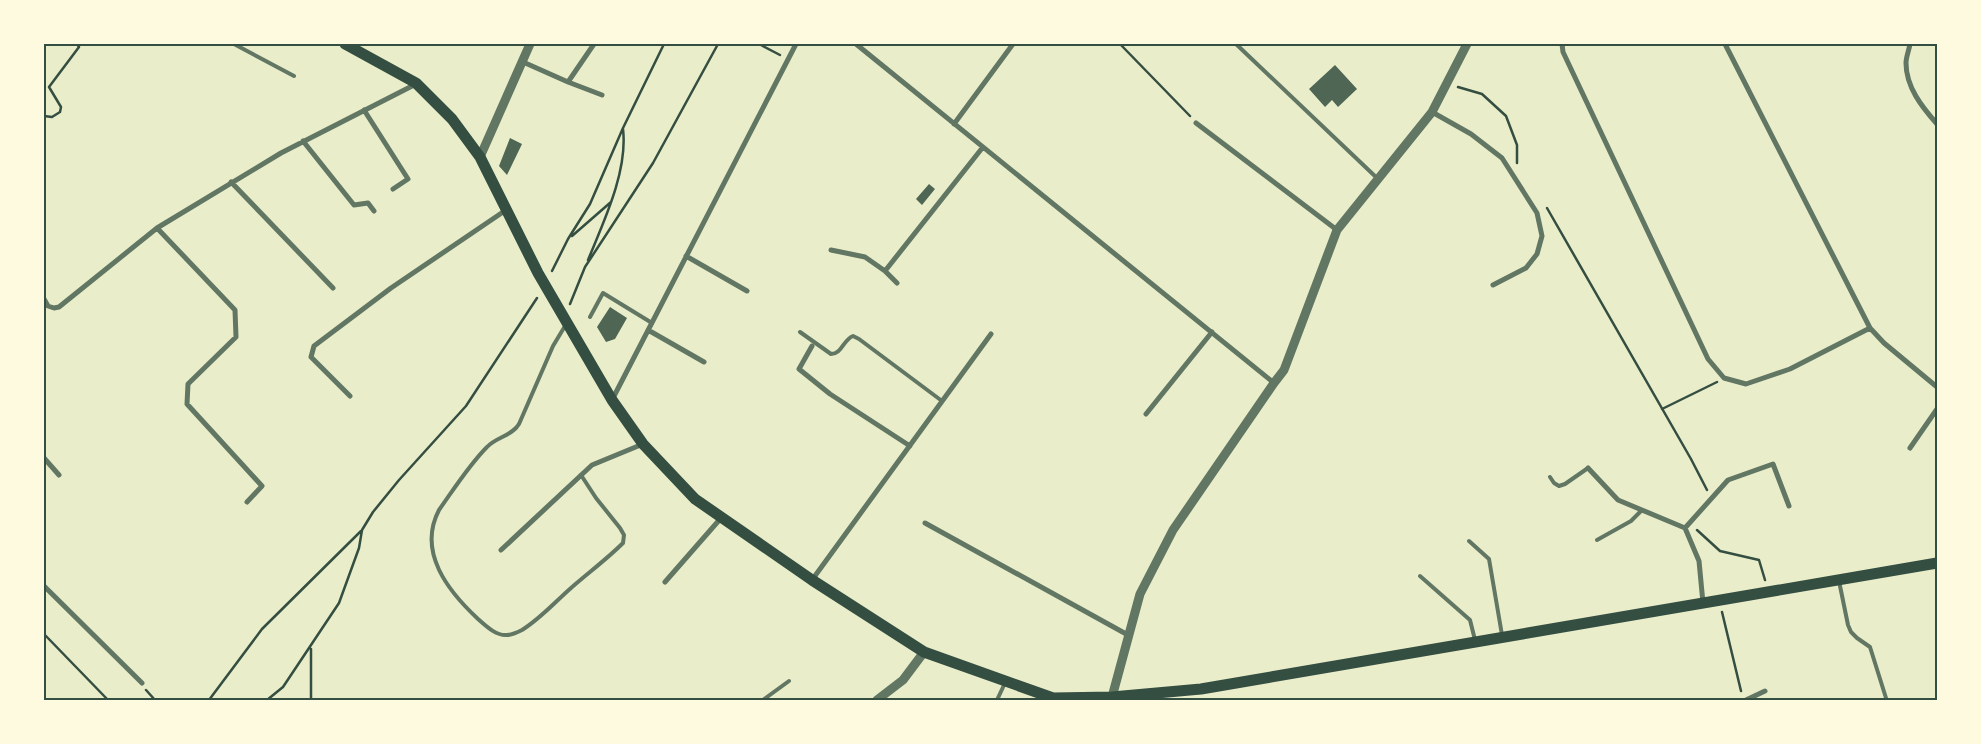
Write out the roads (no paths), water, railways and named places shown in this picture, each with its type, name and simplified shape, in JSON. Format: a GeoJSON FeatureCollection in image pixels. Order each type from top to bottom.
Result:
{"type":"FeatureCollection","features":[{"type":"Feature","properties":{"kind":"main road"},"geometry":{"type":"LineString","coordinates":[[345,44],[416,83],[452,118],[480,157],[535,266],[612,400],[642,444],[695,499],[812,580],[924,652],[1054,699],[1112,697],[1201,689],[1937,563]]}},
{"type":"Feature","properties":{"kind":"street"},"geometry":{"type":"LineString","coordinates":[[480,157],[530,44]]}},
{"type":"Feature","properties":{"kind":"street"},"geometry":{"type":"LineString","coordinates":[[568,82],[594,44]]}},
{"type":"Feature","properties":{"kind":"street"},"geometry":{"type":"LineString","coordinates":[[612,400],[796,44]]}},
{"type":"Feature","properties":{"kind":"street"},"geometry":{"type":"LineString","coordinates":[[856,44],[1274,383]]}},
{"type":"Feature","properties":{"kind":"street"},"geometry":{"type":"LineString","coordinates":[[954,124],[1013,44]]}},
{"type":"Feature","properties":{"kind":"street"},"geometry":{"type":"LineString","coordinates":[[1112,697],[1140,594],[1173,530],[1284,370],[1337,230],[1432,112],[1467,44]]}},
{"type":"Feature","properties":{"kind":"street"},"geometry":{"type":"LineString","coordinates":[[1562,44],[1563,52],[1708,359],[1724,378],[1746,384],[1790,369],[1870,328]]}},
{"type":"Feature","properties":{"kind":"street"},"geometry":{"type":"LineString","coordinates":[[1725,44],[1870,328],[1884,343],[1937,387]]}},
{"type":"Feature","properties":{"kind":"street"},"geometry":{"type":"LineString","coordinates":[[1910,44],[1906,63],[1912,91],[1925,111],[1937,124]]}},
{"type":"Feature","properties":{"kind":"street"},"geometry":{"type":"LineString","coordinates":[[522,62],[602,95]]}},
{"type":"Feature","properties":{"kind":"street"},"geometry":{"type":"LineString","coordinates":[[44,299],[48,306],[59,307],[157,228],[231,182],[416,83]]}},
{"type":"Feature","properties":{"kind":"street"},"geometry":{"type":"LineString","coordinates":[[364,110],[408,179],[393,189]]}},
{"type":"Feature","properties":{"kind":"street"},"geometry":{"type":"LineString","coordinates":[[1432,112],[1471,134],[1502,158],[1537,213],[1542,236],[1537,254],[1526,268],[1493,285]]}},
{"type":"Feature","properties":{"kind":"street"},"geometry":{"type":"LineString","coordinates":[[1196,123],[1337,230]]}},
{"type":"Feature","properties":{"kind":"street"},"geometry":{"type":"LineString","coordinates":[[303,142],[354,205],[368,204],[374,211]]}},
{"type":"Feature","properties":{"kind":"street"},"geometry":{"type":"LineString","coordinates":[[885,271],[983,147]]}},
{"type":"Feature","properties":{"kind":"street"},"geometry":{"type":"LineString","coordinates":[[231,182],[333,288]]}},
{"type":"Feature","properties":{"kind":"street"},"geometry":{"type":"LineString","coordinates":[[350,396],[311,357],[314,346],[390,288],[507,210]]}},
{"type":"Feature","properties":{"kind":"street"},"geometry":{"type":"LineString","coordinates":[[157,228],[235,310],[236,338],[188,384],[187,404],[262,486],[247,502]]}},
{"type":"Feature","properties":{"kind":"street"},"geometry":{"type":"LineString","coordinates":[[830,250],[865,257],[885,271],[897,283]]}},
{"type":"Feature","properties":{"kind":"street"},"geometry":{"type":"LineString","coordinates":[[686,256],[747,291]]}},
{"type":"Feature","properties":{"kind":"street"},"geometry":{"type":"LineString","coordinates":[[648,330],[704,362]]}},
{"type":"Feature","properties":{"kind":"street"},"geometry":{"type":"LineString","coordinates":[[1146,414],[1212,332]]}},
{"type":"Feature","properties":{"kind":"street"},"geometry":{"type":"LineString","coordinates":[[812,580],[991,334]]}},
{"type":"Feature","properties":{"kind":"street"},"geometry":{"type":"LineString","coordinates":[[812,346],[799,370],[830,394],[910,446]]}},
{"type":"Feature","properties":{"kind":"street"},"geometry":{"type":"LineString","coordinates":[[1910,448],[1937,409]]}},
{"type":"Feature","properties":{"kind":"street"},"geometry":{"type":"LineString","coordinates":[[501,550],[592,465],[642,444]]}},
{"type":"Feature","properties":{"kind":"street"},"geometry":{"type":"LineString","coordinates":[[44,458],[59,475]]}},
{"type":"Feature","properties":{"kind":"street"},"geometry":{"type":"LineString","coordinates":[[1685,528],[1728,480],[1773,464],[1788,506]]}},
{"type":"Feature","properties":{"kind":"street"},"geometry":{"type":"LineString","coordinates":[[1588,468],[1618,500],[1685,528],[1699,561],[1703,603]]}},
{"type":"Feature","properties":{"kind":"street"},"geometry":{"type":"LineString","coordinates":[[666,582],[721,517]]}},
{"type":"Feature","properties":{"kind":"street"},"geometry":{"type":"LineString","coordinates":[[926,523],[1128,635]]}},
{"type":"Feature","properties":{"kind":"street"},"geometry":{"type":"LineString","coordinates":[[44,586],[142,683]]}},
{"type":"Feature","properties":{"kind":"street"},"geometry":{"type":"LineString","coordinates":[[877,700],[903,680],[924,652]]}},
{"type":"Feature","properties":{"kind":"street"},"geometry":{"type":"LineString","coordinates":[[1746,700],[1765,691]]}},
{"type":"Feature","properties":{"kind":"lane"},"geometry":{"type":"LineString","coordinates":[[234,44],[294,76]]}},
{"type":"Feature","properties":{"kind":"lane"},"geometry":{"type":"LineString","coordinates":[[1236,44],[1378,179]]}},
{"type":"Feature","properties":{"kind":"lane"},"geometry":{"type":"LineString","coordinates":[[590,317],[603,292],[652,323]]}},
{"type":"Feature","properties":{"kind":"lane"},"geometry":{"type":"LineString","coordinates":[[565,321],[519,424],[514,430],[492,442],[476,460],[439,510],[430,538],[434,559],[444,581],[474,615],[500,634],[513,634],[537,618],[622,543],[624,535],[620,528],[596,498],[581,475]]}},
{"type":"Feature","properties":{"kind":"lane"},"geometry":{"type":"LineString","coordinates":[[800,332],[831,354],[839,351],[848,338],[853,336],[859,338],[942,401]]}},
{"type":"Feature","properties":{"kind":"lane"},"geometry":{"type":"LineString","coordinates":[[1550,477],[1559,486],[1588,468]]}},
{"type":"Feature","properties":{"kind":"lane"},"geometry":{"type":"LineString","coordinates":[[1597,540],[1631,521],[1642,510]]}},
{"type":"Feature","properties":{"kind":"lane"},"geometry":{"type":"LineString","coordinates":[[1469,540],[1489,558],[1502,638]]}},
{"type":"Feature","properties":{"kind":"lane"},"geometry":{"type":"LineString","coordinates":[[1420,576],[1470,620],[1476,642]]}},
{"type":"Feature","properties":{"kind":"lane"},"geometry":{"type":"LineString","coordinates":[[1839,580],[1848,625],[1851,632],[1857,638],[1870,647],[1886,698]]}},
{"type":"Feature","properties":{"kind":"lane"},"geometry":{"type":"LineString","coordinates":[[763,700],[789,681]]}},
{"type":"Feature","properties":{"kind":"lane"},"geometry":{"type":"LineString","coordinates":[[997,700],[1006,681]]}}]}
